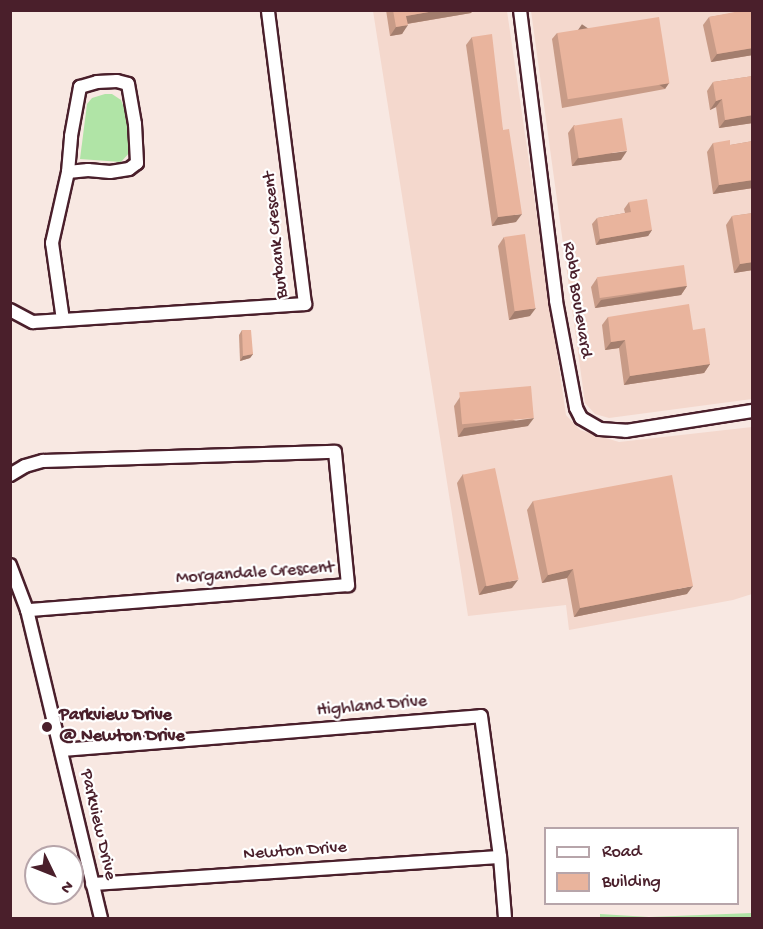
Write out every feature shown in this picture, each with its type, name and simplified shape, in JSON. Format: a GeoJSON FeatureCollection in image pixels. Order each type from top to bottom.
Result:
{"type":"FeatureCollection","features":[{"type":"Feature","properties":{"kind":"street","name":"Burbank Crescent"},"geometry":{"type":"LineString","coordinates":[[10,310],[33,322],[305,304],[268,10]]}},
{"type":"Feature","properties":{"kind":"street","name":"Robb Boulevard"},"geometry":{"type":"LineString","coordinates":[[520,10],[556,301],[576,408],[581,418],[600,429],[626,431],[753,411]]}},
{"type":"Feature","properties":{"kind":"street"},"geometry":{"type":"LineString","coordinates":[[63,320],[52,243],[68,172],[71,136],[80,87],[97,82],[117,81],[128,84],[135,124],[137,163],[129,169],[110,172],[88,170],[68,172]]}},
{"type":"Feature","properties":{"kind":"street","name":"Morgandale Crescent"},"geometry":{"type":"LineString","coordinates":[[10,475],[25,466],[43,461],[335,452],[348,585],[27,610]]}},
{"type":"Feature","properties":{"kind":"street","name":"Parkview Drive"},"geometry":{"type":"LineString","coordinates":[[10,565],[27,610],[101,918]]}},
{"type":"Feature","properties":{"kind":"street","name":"Highland Drive"},"geometry":{"type":"LineString","coordinates":[[62,750],[481,716],[506,918]]}},
{"type":"Feature","properties":{"kind":"street","name":"Newton Drive"},"geometry":{"type":"LineString","coordinates":[[92,884],[500,856]]}},
{"type":"Feature","properties":{"kind":"shaded area"},"geometry":{"type":"Polygon","coordinates":[[[373,11],[507,11],[566,415],[580,430],[619,442],[752,427],[752,594],[733,600],[569,630],[566,605],[468,616],[373,11]]]}},
{"type":"Feature","properties":{"kind":"shaded area"},"geometry":{"type":"Polygon","coordinates":[[[531,11],[752,11],[752,399],[609,418],[595,414],[585,403],[531,11]]]}},
{"type":"Feature","properties":{"kind":"green space"},"geometry":{"type":"Polygon","coordinates":[[[112,94],[121,100],[126,113],[130,152],[121,162],[80,159],[87,104],[92,98],[112,94]]]}},
{"type":"Feature","properties":{"kind":"green space"},"geometry":{"type":"Polygon","coordinates":[[[752,913],[752,918],[600,918],[600,914],[649,917],[752,913]]]}},
{"type":"Feature","properties":{"kind":"building"},"geometry":{"type":"Polygon","coordinates":[[[393,10],[440,10],[406,16],[408,25],[396,27],[393,10]]]}},
{"type":"Feature","properties":{"kind":"building"},"geometry":{"type":"Polygon","coordinates":[[[753,10],[753,48],[717,54],[709,17],[753,10]]]}},
{"type":"Feature","properties":{"kind":"building"},"geometry":{"type":"Polygon","coordinates":[[[659,17],[669,83],[568,99],[557,33],[659,17]]]}},
{"type":"Feature","properties":{"kind":"building"},"geometry":{"type":"Polygon","coordinates":[[[492,34],[503,130],[509,129],[522,214],[498,217],[472,37],[492,34]]]}},
{"type":"Feature","properties":{"kind":"building"},"geometry":{"type":"Polygon","coordinates":[[[753,76],[753,115],[725,120],[722,99],[716,101],[713,82],[753,76]]]}},
{"type":"Feature","properties":{"kind":"building"},"geometry":{"type":"Polygon","coordinates":[[[622,118],[627,151],[579,158],[574,126],[622,118]]]}},
{"type":"Feature","properties":{"kind":"building"},"geometry":{"type":"Polygon","coordinates":[[[730,140],[730,145],[753,141],[753,180],[719,185],[713,143],[730,140]]]}},
{"type":"Feature","properties":{"kind":"building"},"geometry":{"type":"Polygon","coordinates":[[[647,199],[652,230],[600,239],[597,218],[631,212],[629,202],[647,199]]]}},
{"type":"Feature","properties":{"kind":"building"},"geometry":{"type":"Polygon","coordinates":[[[753,213],[753,262],[740,264],[732,216],[753,213]]]}},
{"type":"Feature","properties":{"kind":"building"},"geometry":{"type":"Polygon","coordinates":[[[525,234],[535,308],[515,311],[504,237],[525,234]]]}},
{"type":"Feature","properties":{"kind":"building"},"geometry":{"type":"Polygon","coordinates":[[[684,265],[687,286],[600,298],[597,277],[684,265]]]}},
{"type":"Feature","properties":{"kind":"building"},"geometry":{"type":"Polygon","coordinates":[[[689,304],[693,330],[705,328],[710,364],[630,376],[625,340],[611,342],[608,317],[689,304]]]}},
{"type":"Feature","properties":{"kind":"building"},"geometry":{"type":"Polygon","coordinates":[[[242,330],[251,330],[253,354],[243,356],[242,330]]]}},
{"type":"Feature","properties":{"kind":"building"},"geometry":{"type":"Polygon","coordinates":[[[531,386],[534,418],[462,424],[459,392],[531,386]]]}},
{"type":"Feature","properties":{"kind":"building"},"geometry":{"type":"Polygon","coordinates":[[[495,468],[519,580],[486,586],[463,475],[495,468]]]}},
{"type":"Feature","properties":{"kind":"building"},"geometry":{"type":"Polygon","coordinates":[[[672,475],[693,586],[580,608],[573,569],[548,575],[533,501],[672,475]]]}},
{"type":"Feature","properties":{"kind":"place","name":"Parkview Drive @ Newton Drive"},"geometry":{"type":"Point","coordinates":[47,727]}}]}
